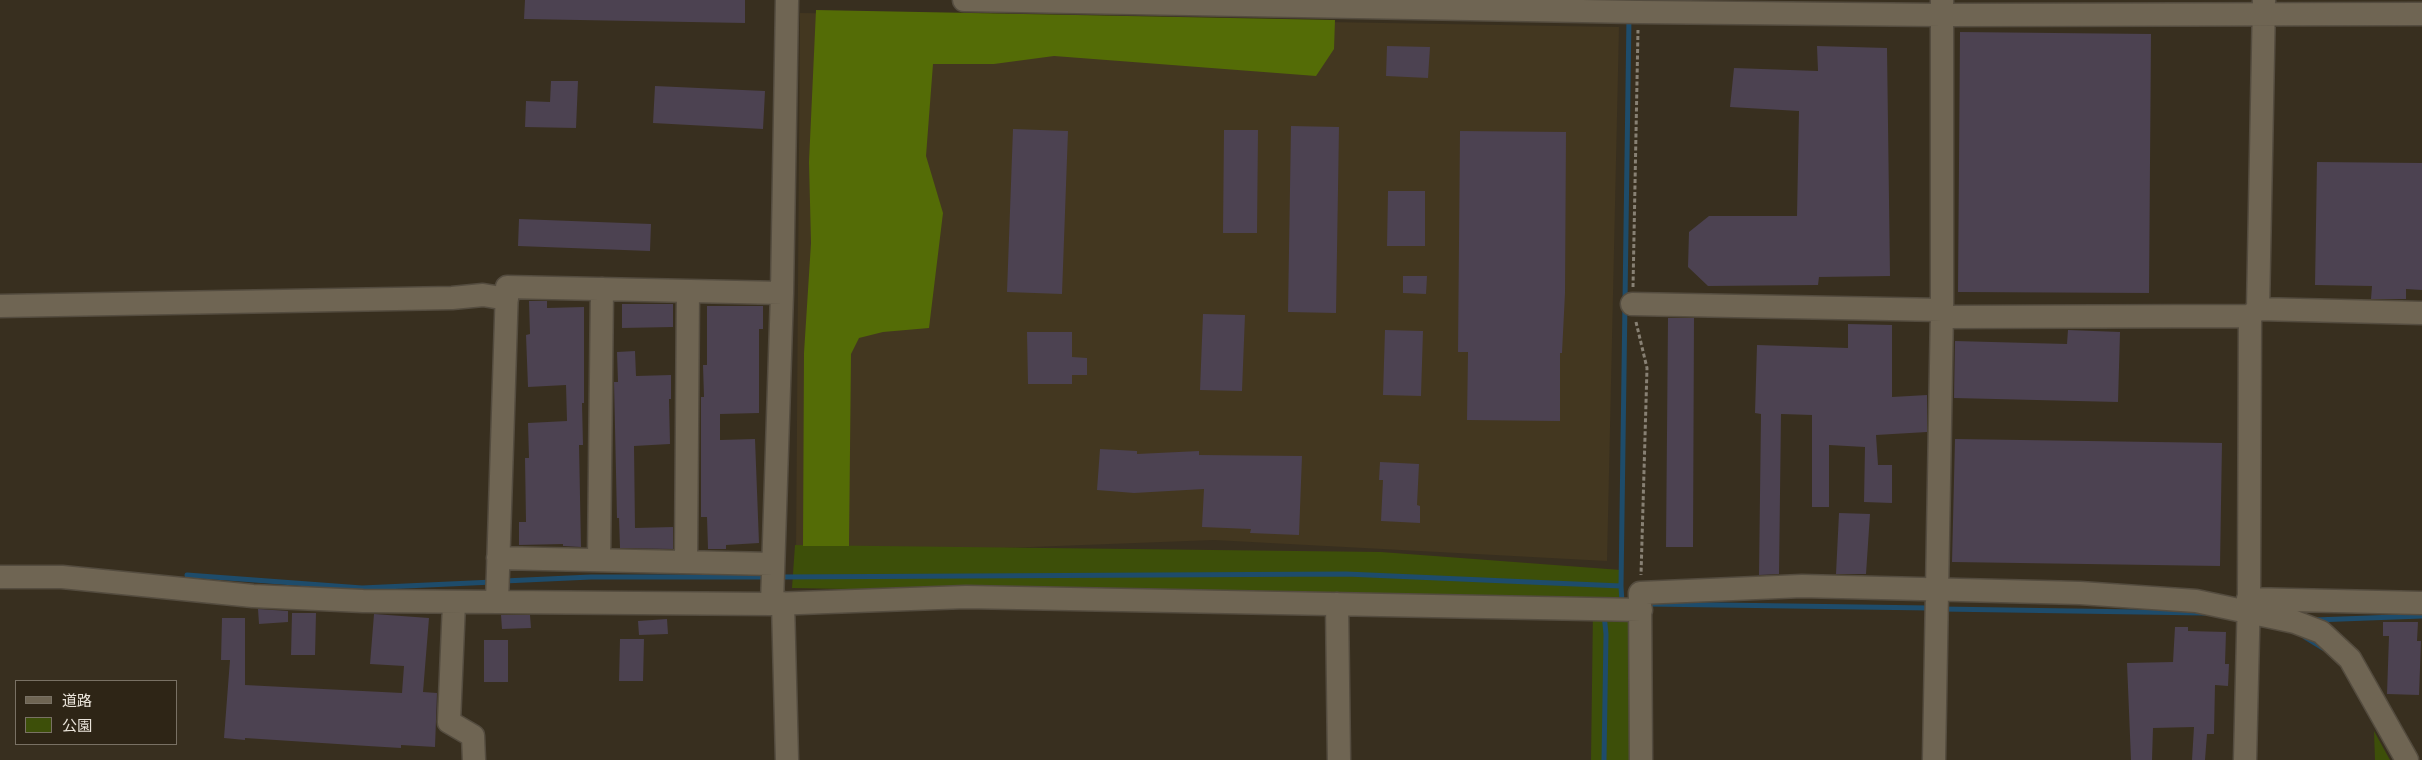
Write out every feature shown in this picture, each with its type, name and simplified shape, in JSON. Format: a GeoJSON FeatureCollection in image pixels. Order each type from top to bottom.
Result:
{"type":"FeatureCollection","features":[{"type":"Feature","properties":{"kind":"street"},"geometry":{"type":"LineString","coordinates":[[787,0],[782,293],[773,564],[778,604],[787,760]]}},
{"type":"Feature","properties":{"kind":"street"},"geometry":{"type":"LineString","coordinates":[[964,0],[1942,8],[2264,7],[2422,14]]}},
{"type":"Feature","properties":{"kind":"street"},"geometry":{"type":"LineString","coordinates":[[2245,760],[2252,345],[2264,7]]}},
{"type":"Feature","properties":{"kind":"street"},"geometry":{"type":"LineString","coordinates":[[1934,760],[1935,589],[1942,314],[1942,8]]}},
{"type":"Feature","properties":{"kind":"street"},"geometry":{"type":"LineString","coordinates":[[497,602],[507,287],[782,293]]}},
{"type":"Feature","properties":{"kind":"street"},"geometry":{"type":"LineString","coordinates":[[599,560],[602,289]]}},
{"type":"Feature","properties":{"kind":"street"},"geometry":{"type":"LineString","coordinates":[[686,562],[688,291]]}},
{"type":"Feature","properties":{"kind":"street"},"geometry":{"type":"LineString","coordinates":[[0,306],[452,298],[483,295],[507,299]]}},
{"type":"Feature","properties":{"kind":"street"},"geometry":{"type":"LineString","coordinates":[[1632,304],[1942,314],[2422,313]]}},
{"type":"Feature","properties":{"kind":"street"},"geometry":{"type":"LineString","coordinates":[[498,558],[773,564]]}},
{"type":"Feature","properties":{"kind":"street"},"geometry":{"type":"LineString","coordinates":[[0,577],[62,577],[253,596],[454,603],[778,604],[966,597],[1337,604],[1641,602],[1802,586],[2080,593],[2248,605],[2422,603]]}},
{"type":"Feature","properties":{"kind":"street"},"geometry":{"type":"LineString","coordinates":[[1641,602],[1641,760]]}},
{"type":"Feature","properties":{"kind":"street"},"geometry":{"type":"LineString","coordinates":[[454,603],[449,722],[473,736],[474,760]]}},
{"type":"Feature","properties":{"kind":"street"},"geometry":{"type":"LineString","coordinates":[[1337,604],[1339,760]]}},
{"type":"Feature","properties":{"kind":"street"},"geometry":{"type":"LineString","coordinates":[[2248,605],[2320,632],[2331,640],[2359,672],[2407,760]]}},
{"type":"Feature","properties":{"kind":"path"},"geometry":{"type":"LineString","coordinates":[[1638,6],[1634,119],[1632,304],[1647,368],[1641,602]]}},
{"type":"Feature","properties":{"kind":"shaded area"},"geometry":{"type":"Polygon","coordinates":[[[800,13],[1619,27],[1607,561],[1214,540],[796,556],[800,13]]]}},
{"type":"Feature","properties":{"kind":"green space"},"geometry":{"type":"Polygon","coordinates":[[[816,10],[1335,20],[1334,49],[1316,76],[1054,56],[994,64],[933,64],[926,156],[943,213],[929,328],[883,332],[859,338],[851,354],[849,546],[803,546],[804,353],[811,243],[809,162],[816,10]]]}},
{"type":"Feature","properties":{"kind":"green space"},"geometry":{"type":"Polygon","coordinates":[[[795,545],[1381,552],[1621,570],[1622,603],[792,588],[795,545]]]}},
{"type":"Feature","properties":{"kind":"green space"},"geometry":{"type":"Polygon","coordinates":[[[1593,609],[1635,610],[1640,760],[1591,760],[1593,609]]]}},
{"type":"Feature","properties":{"kind":"green space"},"geometry":{"type":"Polygon","coordinates":[[[2374,731],[2390,760],[2375,760],[2374,731]]]}},
{"type":"Feature","properties":{"kind":"building"},"geometry":{"type":"Polygon","coordinates":[[[525,0],[745,0],[745,23],[524,19],[525,0]]]}},
{"type":"Feature","properties":{"kind":"building"},"geometry":{"type":"Polygon","coordinates":[[[1960,32],[2151,34],[2149,293],[1958,292],[1960,32]]]}},
{"type":"Feature","properties":{"kind":"building"},"geometry":{"type":"Polygon","coordinates":[[[1387,46],[1430,47],[1428,78],[1386,76],[1387,46]]]}},
{"type":"Feature","properties":{"kind":"building"},"geometry":{"type":"Polygon","coordinates":[[[1817,46],[1887,48],[1890,276],[1819,277],[1818,285],[1708,286],[1688,267],[1689,232],[1709,216],[1797,216],[1799,111],[1730,107],[1734,68],[1818,71],[1817,46]]]}},
{"type":"Feature","properties":{"kind":"building"},"geometry":{"type":"Polygon","coordinates":[[[551,81],[578,81],[576,128],[525,127],[526,101],[550,102],[551,81]]]}},
{"type":"Feature","properties":{"kind":"building"},"geometry":{"type":"Polygon","coordinates":[[[655,86],[765,91],[763,129],[653,123],[655,86]]]}},
{"type":"Feature","properties":{"kind":"building"},"geometry":{"type":"Polygon","coordinates":[[[1291,126],[1339,127],[1336,313],[1288,312],[1291,126]]]}},
{"type":"Feature","properties":{"kind":"building"},"geometry":{"type":"Polygon","coordinates":[[[1013,129],[1068,131],[1062,294],[1007,292],[1013,129]]]}},
{"type":"Feature","properties":{"kind":"building"},"geometry":{"type":"Polygon","coordinates":[[[1224,130],[1258,130],[1257,233],[1223,233],[1224,130]]]}},
{"type":"Feature","properties":{"kind":"building"},"geometry":{"type":"Polygon","coordinates":[[[1460,131],[1566,132],[1565,293],[1562,353],[1560,353],[1560,421],[1467,420],[1468,352],[1458,352],[1460,131]]]}},
{"type":"Feature","properties":{"kind":"building"},"geometry":{"type":"Polygon","coordinates":[[[2317,162],[2422,163],[2422,290],[2406,289],[2406,299],[2371,299],[2372,286],[2315,285],[2317,162]]]}},
{"type":"Feature","properties":{"kind":"building"},"geometry":{"type":"Polygon","coordinates":[[[1388,191],[1425,191],[1425,246],[1387,246],[1388,191]]]}},
{"type":"Feature","properties":{"kind":"building"},"geometry":{"type":"Polygon","coordinates":[[[519,219],[651,224],[650,251],[518,246],[519,219]]]}},
{"type":"Feature","properties":{"kind":"building"},"geometry":{"type":"Polygon","coordinates":[[[1403,276],[1427,276],[1426,294],[1403,293],[1403,276]]]}},
{"type":"Feature","properties":{"kind":"building"},"geometry":{"type":"Polygon","coordinates":[[[529,301],[547,301],[547,308],[584,307],[583,445],[579,445],[581,547],[563,546],[563,544],[519,545],[519,522],[526,522],[525,458],[529,458],[528,423],[567,421],[566,385],[528,387],[526,335],[530,334],[529,301]]]}},
{"type":"Feature","properties":{"kind":"building"},"geometry":{"type":"Polygon","coordinates":[[[622,304],[673,304],[673,327],[622,328],[622,304]]]}},
{"type":"Feature","properties":{"kind":"building"},"geometry":{"type":"Polygon","coordinates":[[[707,306],[763,306],[763,329],[759,329],[759,413],[720,414],[720,440],[755,439],[759,543],[726,545],[726,549],[708,549],[707,517],[701,517],[701,397],[704,397],[703,365],[707,365],[707,306]]]}},
{"type":"Feature","properties":{"kind":"building"},"geometry":{"type":"Polygon","coordinates":[[[1203,314],[1245,315],[1242,391],[1200,390],[1203,314]]]}},
{"type":"Feature","properties":{"kind":"building"},"geometry":{"type":"Polygon","coordinates":[[[1668,318],[1694,318],[1693,547],[1666,547],[1668,318]]]}},
{"type":"Feature","properties":{"kind":"building"},"geometry":{"type":"Polygon","coordinates":[[[1848,324],[1892,325],[1892,397],[1927,395],[1927,432],[1876,435],[1878,465],[1892,465],[1892,503],[1864,502],[1865,447],[1829,445],[1829,507],[1812,507],[1812,415],[1781,414],[1779,574],[1759,575],[1761,414],[1755,413],[1757,345],[1848,348],[1848,324]]]}},
{"type":"Feature","properties":{"kind":"building"},"geometry":{"type":"Polygon","coordinates":[[[1385,330],[1423,331],[1421,396],[1383,395],[1385,330]]]}},
{"type":"Feature","properties":{"kind":"building"},"geometry":{"type":"Polygon","coordinates":[[[2068,330],[2120,332],[2118,402],[1954,398],[1955,341],[2067,344],[2068,330]]]}},
{"type":"Feature","properties":{"kind":"building"},"geometry":{"type":"Polygon","coordinates":[[[1027,332],[1072,332],[1072,357],[1087,358],[1087,375],[1072,375],[1072,384],[1028,384],[1027,332]]]}},
{"type":"Feature","properties":{"kind":"building"},"geometry":{"type":"Polygon","coordinates":[[[635,351],[636,376],[671,375],[671,399],[669,399],[670,444],[634,446],[635,528],[673,527],[673,549],[620,548],[619,518],[617,518],[614,382],[618,382],[617,352],[635,351]]]}},
{"type":"Feature","properties":{"kind":"building"},"geometry":{"type":"Polygon","coordinates":[[[1955,439],[2222,443],[2220,566],[1952,562],[1955,439]]]}},
{"type":"Feature","properties":{"kind":"building"},"geometry":{"type":"Polygon","coordinates":[[[1100,449],[1137,451],[1137,454],[1199,451],[1199,455],[1302,456],[1299,535],[1250,533],[1251,529],[1202,527],[1204,489],[1134,493],[1097,490],[1100,449]]]}},
{"type":"Feature","properties":{"kind":"building"},"geometry":{"type":"Polygon","coordinates":[[[1380,462],[1419,464],[1417,505],[1420,506],[1420,523],[1381,521],[1383,480],[1379,480],[1380,462]]]}},
{"type":"Feature","properties":{"kind":"building"},"geometry":{"type":"Polygon","coordinates":[[[1839,513],[1870,514],[1866,574],[1836,574],[1839,513]]]}},
{"type":"Feature","properties":{"kind":"building"},"geometry":{"type":"Polygon","coordinates":[[[258,609],[288,611],[288,622],[259,624],[258,609]]]}},
{"type":"Feature","properties":{"kind":"building"},"geometry":{"type":"Polygon","coordinates":[[[292,613],[316,613],[315,655],[291,655],[292,613]]]}},
{"type":"Feature","properties":{"kind":"building"},"geometry":{"type":"Polygon","coordinates":[[[374,614],[429,618],[423,692],[437,693],[435,747],[401,745],[401,748],[224,738],[230,660],[221,660],[222,618],[245,618],[245,685],[402,693],[404,666],[370,664],[374,614]]]}},
{"type":"Feature","properties":{"kind":"building"},"geometry":{"type":"Polygon","coordinates":[[[501,615],[530,615],[531,628],[502,629],[501,615]]]}},
{"type":"Feature","properties":{"kind":"building"},"geometry":{"type":"Polygon","coordinates":[[[667,619],[668,634],[639,635],[638,621],[667,619]]]}},
{"type":"Feature","properties":{"kind":"building"},"geometry":{"type":"Polygon","coordinates":[[[2383,622],[2418,622],[2417,641],[2421,641],[2419,695],[2387,694],[2389,636],[2383,636],[2383,622]]]}},
{"type":"Feature","properties":{"kind":"building"},"geometry":{"type":"Polygon","coordinates":[[[2175,627],[2188,627],[2188,631],[2226,632],[2225,664],[2229,664],[2228,686],[2215,685],[2214,734],[2207,734],[2205,760],[2192,760],[2194,727],[2153,728],[2152,760],[2131,760],[2127,663],[2173,662],[2175,627]]]}},
{"type":"Feature","properties":{"kind":"building"},"geometry":{"type":"Polygon","coordinates":[[[620,639],[644,639],[643,681],[619,681],[620,639]]]}},
{"type":"Feature","properties":{"kind":"building"},"geometry":{"type":"Polygon","coordinates":[[[484,640],[508,640],[508,682],[484,682],[484,640]]]}},
{"type":"Feature","properties":{"kind":"waterway"},"geometry":{"type":"LineString","coordinates":[[1622,603],[1629,16]]}},
{"type":"Feature","properties":{"kind":"waterway"},"geometry":{"type":"LineString","coordinates":[[779,577],[1346,574],[1621,586]]}},
{"type":"Feature","properties":{"kind":"waterway"},"geometry":{"type":"LineString","coordinates":[[187,575],[362,588],[493,582]]}},
{"type":"Feature","properties":{"kind":"waterway"},"geometry":{"type":"LineString","coordinates":[[504,581],[591,577],[768,577]]}},
{"type":"Feature","properties":{"kind":"waterway"},"geometry":{"type":"LineString","coordinates":[[1649,604],[1930,608]]}},
{"type":"Feature","properties":{"kind":"waterway"},"geometry":{"type":"LineString","coordinates":[[1941,609],[2205,613]]}},
{"type":"Feature","properties":{"kind":"waterway"},"geometry":{"type":"LineString","coordinates":[[1604,614],[1606,634],[1604,760]]}},
{"type":"Feature","properties":{"kind":"waterway"},"geometry":{"type":"LineString","coordinates":[[2315,620],[2422,616]]}},
{"type":"Feature","properties":{"kind":"waterway"},"geometry":{"type":"LineString","coordinates":[[2305,637],[2323,648]]}}]}
